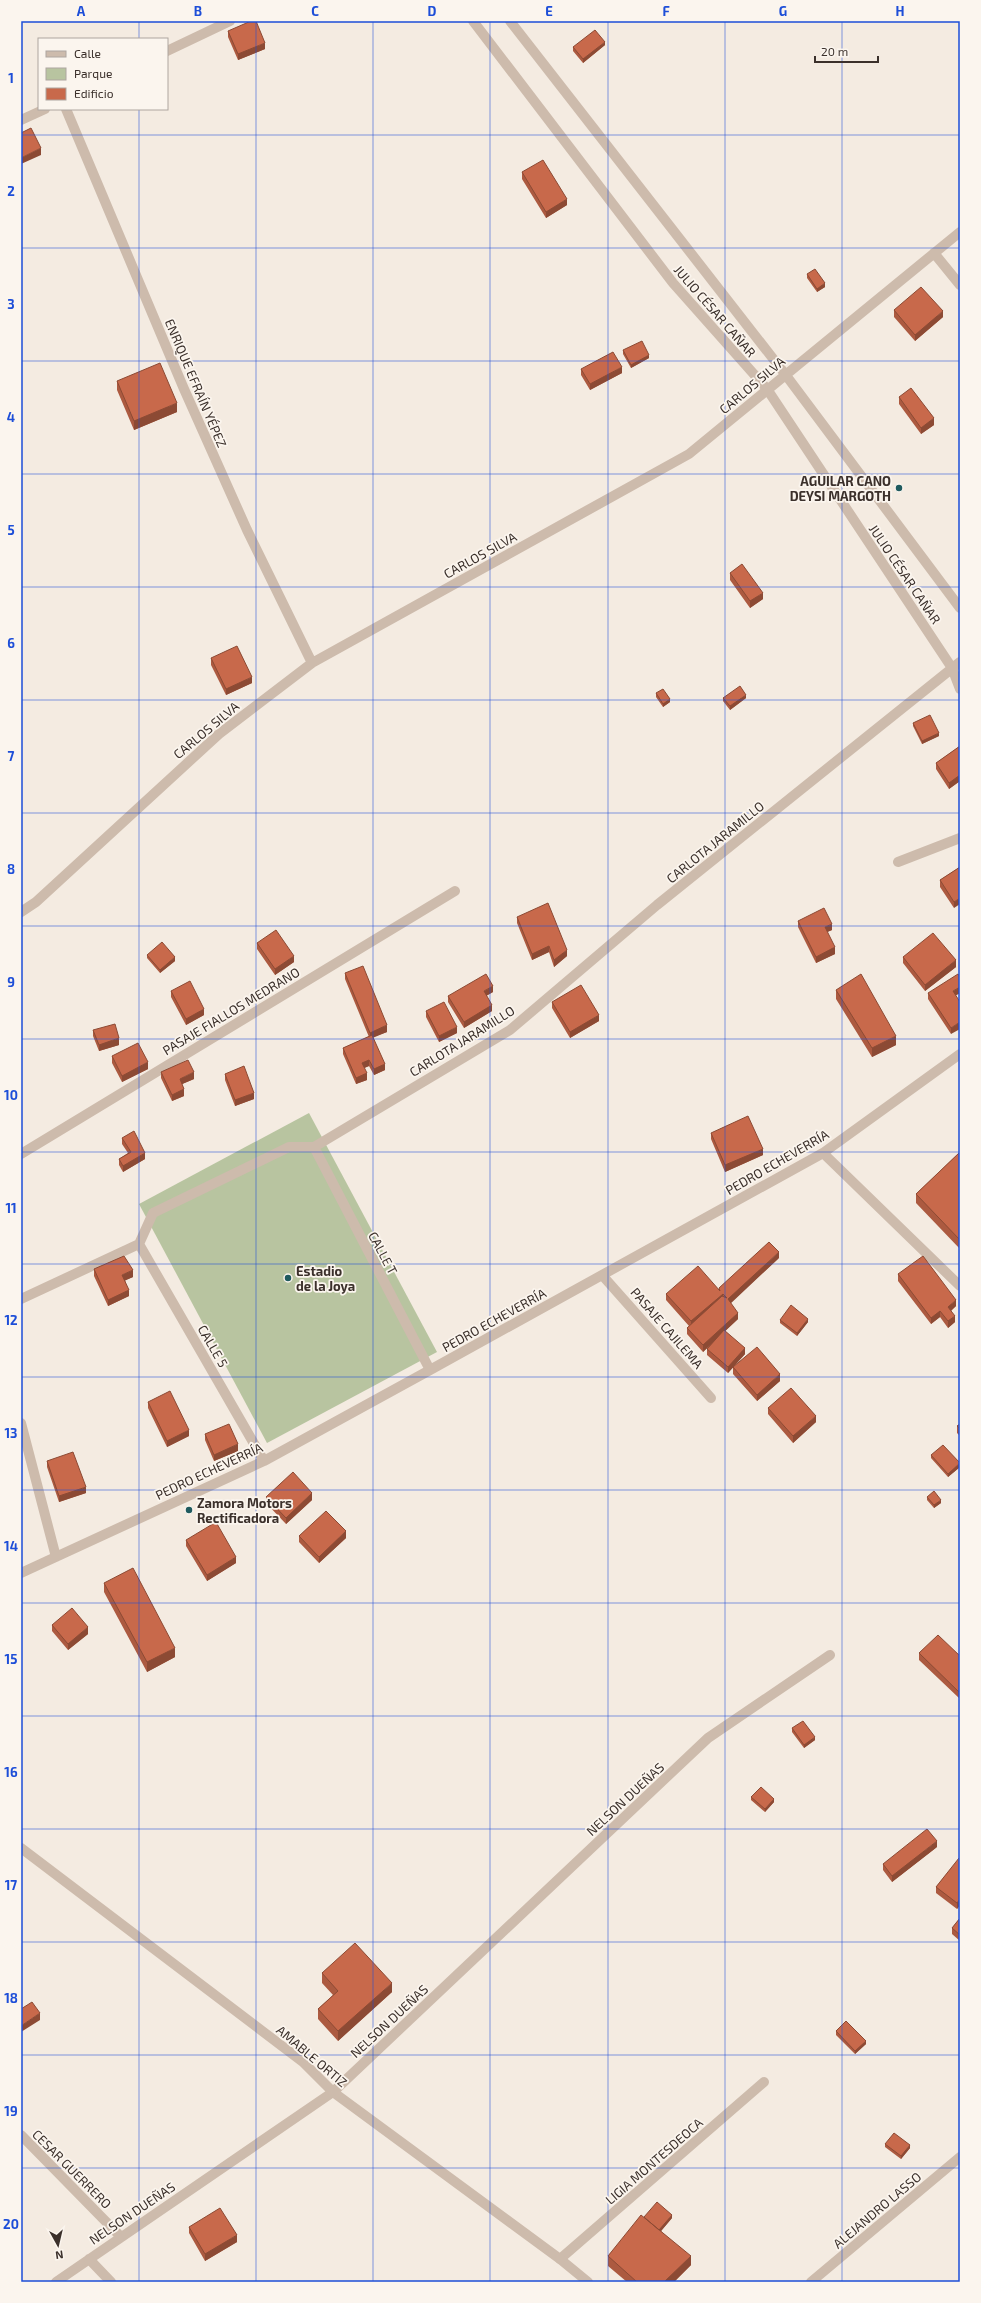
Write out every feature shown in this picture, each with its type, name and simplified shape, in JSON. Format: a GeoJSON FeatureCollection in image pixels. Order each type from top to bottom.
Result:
{"type":"FeatureCollection","features":[{"type":"Feature","properties":{"kind":"street"},"geometry":{"type":"LineString","coordinates":[[168,51],[230,21]]}},
{"type":"Feature","properties":{"kind":"street","name":"JULIO CÉSAR CAÑAR"},"geometry":{"type":"LineString","coordinates":[[473,21],[673,283],[767,389],[956,665],[960,689]]}},
{"type":"Feature","properties":{"kind":"street","name":"JULIO CÉSAR CAÑAR"},"geometry":{"type":"LineString","coordinates":[[510,21],[785,374],[960,608]]}},
{"type":"Feature","properties":{"kind":"street"},"geometry":{"type":"LineString","coordinates":[[21,120],[43,110]]}},
{"type":"Feature","properties":{"kind":"street","name":"ENRIQUE EFRAÍN YÉPEZ"},"geometry":{"type":"LineString","coordinates":[[66,110],[196,417],[247,530],[312,663]]}},
{"type":"Feature","properties":{"kind":"street","name":"CARLOS SILVA"},"geometry":{"type":"LineString","coordinates":[[21,912],[36,902],[219,734],[312,663],[689,454],[960,232]]}},
{"type":"Feature","properties":{"kind":"street"},"geometry":{"type":"LineString","coordinates":[[934,253],[960,285]]}},
{"type":"Feature","properties":{"kind":"street","name":"CARLOTA JARAMILLO"},"geometry":{"type":"LineString","coordinates":[[314,1147],[510,1030],[657,905],[956,665]]}},
{"type":"Feature","properties":{"kind":"street"},"geometry":{"type":"LineString","coordinates":[[898,862],[960,838]]}},
{"type":"Feature","properties":{"kind":"street","name":"PASAJE FIALLOS MEDRANO"},"geometry":{"type":"LineString","coordinates":[[21,1154],[455,891]]}},
{"type":"Feature","properties":{"kind":"street","name":"PEDRO ECHEVERRÍA"},"geometry":{"type":"LineString","coordinates":[[21,1573],[264,1461],[823,1153],[960,1054]]}},
{"type":"Feature","properties":{"kind":"street"},"geometry":{"type":"LineString","coordinates":[[21,1299],[139,1244],[153,1213],[289,1147],[314,1147]]}},
{"type":"Feature","properties":{"kind":"street","name":"CALLE T"},"geometry":{"type":"LineString","coordinates":[[314,1147],[430,1370]]}},
{"type":"Feature","properties":{"kind":"street"},"geometry":{"type":"LineString","coordinates":[[823,1153],[960,1286]]}},
{"type":"Feature","properties":{"kind":"street","name":"CALLE 5"},"geometry":{"type":"LineString","coordinates":[[139,1244],[264,1461]]}},
{"type":"Feature","properties":{"kind":"street","name":"PASAJE CAJILEMA"},"geometry":{"type":"LineString","coordinates":[[602,1274],[711,1398]]}},
{"type":"Feature","properties":{"kind":"street"},"geometry":{"type":"LineString","coordinates":[[21,1423],[56,1557]]}},
{"type":"Feature","properties":{"kind":"street","name":"NELSON DUEÑAS"},"geometry":{"type":"LineString","coordinates":[[56,2282],[332,2092],[708,1738],[830,1655]]}},
{"type":"Feature","properties":{"kind":"street","name":"AMABLE ORTIZ"},"geometry":{"type":"LineString","coordinates":[[21,1848],[303,2062],[332,2092],[560,2259],[588,2282]]}},
{"type":"Feature","properties":{"kind":"street","name":"LIGIA MONTESDEOCA"},"geometry":{"type":"LineString","coordinates":[[560,2259],[764,2082]]}},
{"type":"Feature","properties":{"kind":"street","name":"CESAR GUERRERO"},"geometry":{"type":"LineString","coordinates":[[21,2135],[121,2237]]}},
{"type":"Feature","properties":{"kind":"street","name":"ALEJANDRO LASSO"},"geometry":{"type":"LineString","coordinates":[[811,2282],[960,2158]]}},
{"type":"Feature","properties":{"kind":"street"},"geometry":{"type":"LineString","coordinates":[[89,2259],[111,2282]]}},
{"type":"Feature","properties":{"kind":"green space","name":"Estadio de la Joya"},"geometry":{"type":"Polygon","coordinates":[[[309,1113],[437,1352],[267,1443],[139,1204],[309,1113]]]}},
{"type":"Feature","properties":{"kind":"building"},"geometry":{"type":"Polygon","coordinates":[[[251,21],[256,21],[265,43],[238,54],[228,31],[251,21]]]}},
{"type":"Feature","properties":{"kind":"building"},"geometry":{"type":"Polygon","coordinates":[[[595,30],[605,42],[583,59],[573,47],[595,30]]]}},
{"type":"Feature","properties":{"kind":"building"},"geometry":{"type":"Polygon","coordinates":[[[31,128],[41,148],[21,158],[21,133],[31,128]]]}},
{"type":"Feature","properties":{"kind":"building"},"geometry":{"type":"Polygon","coordinates":[[[543,160],[567,199],[546,212],[522,172],[543,160]]]}},
{"type":"Feature","properties":{"kind":"building"},"geometry":{"type":"Polygon","coordinates":[[[815,269],[825,283],[817,289],[807,274],[815,269]]]}},
{"type":"Feature","properties":{"kind":"building"},"geometry":{"type":"Polygon","coordinates":[[[921,287],[943,311],[915,335],[894,310],[921,287]]]}},
{"type":"Feature","properties":{"kind":"building"},"geometry":{"type":"Polygon","coordinates":[[[642,341],[649,355],[631,365],[623,350],[642,341]]]}},
{"type":"Feature","properties":{"kind":"building"},"geometry":{"type":"Polygon","coordinates":[[[613,352],[622,367],[590,384],[581,369],[613,352]]]}},
{"type":"Feature","properties":{"kind":"building"},"geometry":{"type":"Polygon","coordinates":[[[160,363],[177,403],[134,421],[117,381],[160,363]]]}},
{"type":"Feature","properties":{"kind":"building"},"geometry":{"type":"Polygon","coordinates":[[[911,388],[934,418],[921,428],[899,397],[911,388]]]}},
{"type":"Feature","properties":{"kind":"building"},"geometry":{"type":"Polygon","coordinates":[[[742,564],[763,593],[750,601],[730,573],[742,564]]]}},
{"type":"Feature","properties":{"kind":"building"},"geometry":{"type":"Polygon","coordinates":[[[237,646],[252,677],[226,689],[211,658],[237,646]]]}},
{"type":"Feature","properties":{"kind":"building"},"geometry":{"type":"Polygon","coordinates":[[[740,686],[746,695],[730,706],[723,698],[740,686]]]}},
{"type":"Feature","properties":{"kind":"building"},"geometry":{"type":"Polygon","coordinates":[[[663,689],[670,699],[663,704],[656,693],[663,689]]]}},
{"type":"Feature","properties":{"kind":"building"},"geometry":{"type":"Polygon","coordinates":[[[930,715],[939,733],[922,741],[913,723],[930,715]]]}},
{"type":"Feature","properties":{"kind":"building"},"geometry":{"type":"Polygon","coordinates":[[[960,746],[960,775],[949,783],[936,763],[960,746]]]}},
{"type":"Feature","properties":{"kind":"building"},"geometry":{"type":"Polygon","coordinates":[[[960,867],[960,898],[954,902],[940,880],[960,867]]]}},
{"type":"Feature","properties":{"kind":"building"},"geometry":{"type":"Polygon","coordinates":[[[548,903],[567,950],[554,960],[549,946],[532,954],[517,917],[548,903]]]}},
{"type":"Feature","properties":{"kind":"building"},"geometry":{"type":"Polygon","coordinates":[[[824,908],[832,924],[825,927],[835,947],[816,957],[798,921],[824,908]]]}},
{"type":"Feature","properties":{"kind":"building"},"geometry":{"type":"Polygon","coordinates":[[[276,930],[294,956],[275,969],[257,943],[276,930]]]}},
{"type":"Feature","properties":{"kind":"building"},"geometry":{"type":"Polygon","coordinates":[[[933,933],[956,960],[925,985],[903,957],[933,933]]]}},
{"type":"Feature","properties":{"kind":"building"},"geometry":{"type":"Polygon","coordinates":[[[162,942],[175,957],[160,970],[147,955],[162,942]]]}},
{"type":"Feature","properties":{"kind":"building"},"geometry":{"type":"Polygon","coordinates":[[[363,966],[387,1025],[370,1033],[345,973],[363,966]]]}},
{"type":"Feature","properties":{"kind":"building"},"geometry":{"type":"Polygon","coordinates":[[[486,974],[493,986],[484,991],[492,1005],[464,1022],[448,996],[486,974]]]}},
{"type":"Feature","properties":{"kind":"building"},"geometry":{"type":"Polygon","coordinates":[[[861,974],[896,1036],[872,1048],[836,990],[861,974]]]}},
{"type":"Feature","properties":{"kind":"building"},"geometry":{"type":"Polygon","coordinates":[[[958,974],[960,977],[960,987],[953,991],[960,1002],[960,1022],[951,1028],[928,993],[958,974]]]}},
{"type":"Feature","properties":{"kind":"building"},"geometry":{"type":"Polygon","coordinates":[[[190,981],[204,1009],[186,1019],[171,991],[190,981]]]}},
{"type":"Feature","properties":{"kind":"building"},"geometry":{"type":"Polygon","coordinates":[[[581,985],[599,1015],[570,1032],[552,1002],[581,985]]]}},
{"type":"Feature","properties":{"kind":"building"},"geometry":{"type":"Polygon","coordinates":[[[444,1002],[457,1027],[439,1036],[426,1011],[444,1002]]]}},
{"type":"Feature","properties":{"kind":"building"},"geometry":{"type":"Polygon","coordinates":[[[115,1024],[119,1038],[99,1045],[93,1030],[115,1024]]]}},
{"type":"Feature","properties":{"kind":"building"},"geometry":{"type":"Polygon","coordinates":[[[372,1035],[385,1064],[374,1069],[369,1060],[362,1063],[367,1073],[356,1078],[343,1048],[372,1035]]]}},
{"type":"Feature","properties":{"kind":"building"},"geometry":{"type":"Polygon","coordinates":[[[138,1043],[148,1062],[122,1076],[112,1056],[138,1043]]]}},
{"type":"Feature","properties":{"kind":"building"},"geometry":{"type":"Polygon","coordinates":[[[188,1060],[194,1072],[180,1079],[184,1089],[172,1095],[161,1072],[188,1060]]]}},
{"type":"Feature","properties":{"kind":"building"},"geometry":{"type":"Polygon","coordinates":[[[244,1066],[254,1093],[235,1100],[225,1074],[244,1066]]]}},
{"type":"Feature","properties":{"kind":"building"},"geometry":{"type":"Polygon","coordinates":[[[748,1116],[763,1149],[725,1165],[711,1133],[748,1116]]]}},
{"type":"Feature","properties":{"kind":"building"},"geometry":{"type":"Polygon","coordinates":[[[134,1131],[145,1153],[123,1166],[119,1159],[131,1152],[122,1138],[134,1131]]]}},
{"type":"Feature","properties":{"kind":"building"},"geometry":{"type":"Polygon","coordinates":[[[960,1152],[960,1240],[916,1194],[960,1152]]]}},
{"type":"Feature","properties":{"kind":"building"},"geometry":{"type":"Polygon","coordinates":[[[769,1242],[779,1252],[728,1299],[738,1313],[703,1345],[687,1328],[722,1296],[727,1298],[723,1294],[691,1321],[666,1294],[698,1266],[720,1291],[719,1288],[769,1242]]]}},
{"type":"Feature","properties":{"kind":"building"},"geometry":{"type":"Polygon","coordinates":[[[124,1256],[133,1270],[122,1275],[129,1290],[108,1300],[94,1269],[124,1256]]]}},
{"type":"Feature","properties":{"kind":"building"},"geometry":{"type":"Polygon","coordinates":[[[923,1256],[956,1300],[948,1307],[955,1316],[948,1321],[940,1311],[931,1318],[898,1274],[923,1256]]]}},
{"type":"Feature","properties":{"kind":"building"},"geometry":{"type":"Polygon","coordinates":[[[791,1305],[808,1319],[797,1333],[780,1320],[791,1305]]]}},
{"type":"Feature","properties":{"kind":"building"},"geometry":{"type":"Polygon","coordinates":[[[724,1330],[745,1348],[728,1367],[707,1349],[724,1330]]]}},
{"type":"Feature","properties":{"kind":"building"},"geometry":{"type":"Polygon","coordinates":[[[757,1347],[780,1374],[757,1395],[733,1367],[757,1347]]]}},
{"type":"Feature","properties":{"kind":"building"},"geometry":{"type":"Polygon","coordinates":[[[791,1388],[816,1416],[793,1436],[768,1408],[791,1388]]]}},
{"type":"Feature","properties":{"kind":"building"},"geometry":{"type":"Polygon","coordinates":[[[170,1391],[189,1430],[167,1441],[148,1402],[170,1391]]]}},
{"type":"Feature","properties":{"kind":"building"},"geometry":{"type":"Polygon","coordinates":[[[229,1424],[238,1444],[214,1455],[205,1434],[229,1424]]]}},
{"type":"Feature","properties":{"kind":"building"},"geometry":{"type":"Polygon","coordinates":[[[943,1445],[960,1463],[948,1474],[931,1455],[943,1445]]]}},
{"type":"Feature","properties":{"kind":"building"},"geometry":{"type":"Polygon","coordinates":[[[73,1452],[86,1487],[59,1496],[47,1461],[73,1452]]]}},
{"type":"Feature","properties":{"kind":"building"},"geometry":{"type":"Polygon","coordinates":[[[293,1472],[312,1493],[286,1518],[266,1497],[293,1472]]]}},
{"type":"Feature","properties":{"kind":"building"},"geometry":{"type":"Polygon","coordinates":[[[934,1491],[941,1500],[934,1505],[927,1497],[934,1491]]]}},
{"type":"Feature","properties":{"kind":"building"},"geometry":{"type":"Polygon","coordinates":[[[326,1511],[346,1531],[319,1557],[299,1536],[326,1511]]]}},
{"type":"Feature","properties":{"kind":"building"},"geometry":{"type":"Polygon","coordinates":[[[216,1522],[236,1557],[207,1575],[186,1540],[216,1522]]]}},
{"type":"Feature","properties":{"kind":"building"},"geometry":{"type":"Polygon","coordinates":[[[133,1568],[175,1648],[147,1662],[104,1583],[133,1568]]]}},
{"type":"Feature","properties":{"kind":"building"},"geometry":{"type":"Polygon","coordinates":[[[72,1608],[88,1627],[68,1644],[52,1625],[72,1608]]]}},
{"type":"Feature","properties":{"kind":"building"},"geometry":{"type":"Polygon","coordinates":[[[938,1635],[960,1656],[960,1693],[919,1653],[938,1635]]]}},
{"type":"Feature","properties":{"kind":"building"},"geometry":{"type":"Polygon","coordinates":[[[803,1721],[815,1737],[804,1745],[792,1728],[803,1721]]]}},
{"type":"Feature","properties":{"kind":"building"},"geometry":{"type":"Polygon","coordinates":[[[761,1787],[774,1799],[765,1809],[751,1797],[761,1787]]]}},
{"type":"Feature","properties":{"kind":"building"},"geometry":{"type":"Polygon","coordinates":[[[927,1829],[937,1841],[892,1876],[883,1864],[927,1829]]]}},
{"type":"Feature","properties":{"kind":"building"},"geometry":{"type":"Polygon","coordinates":[[[959,1858],[960,1899],[957,1903],[936,1887],[959,1858]]]}},
{"type":"Feature","properties":{"kind":"building"},"geometry":{"type":"Polygon","coordinates":[[[960,1918],[960,1935],[952,1928],[960,1918]]]}},
{"type":"Feature","properties":{"kind":"building"},"geometry":{"type":"Polygon","coordinates":[[[355,1943],[392,1983],[338,2031],[318,2009],[338,1991],[322,1973],[355,1943]]]}},
{"type":"Feature","properties":{"kind":"building"},"geometry":{"type":"Polygon","coordinates":[[[32,2002],[40,2013],[21,2026],[21,2009],[32,2002]]]}},
{"type":"Feature","properties":{"kind":"building"},"geometry":{"type":"Polygon","coordinates":[[[846,2021],[866,2041],[855,2051],[836,2031],[846,2021]]]}},
{"type":"Feature","properties":{"kind":"building"},"geometry":{"type":"Polygon","coordinates":[[[894,2133],[910,2145],[901,2156],[885,2144],[894,2133]]]}},
{"type":"Feature","properties":{"kind":"building"},"geometry":{"type":"Polygon","coordinates":[[[657,2202],[672,2215],[659,2230],[644,2217],[657,2202]]]}},
{"type":"Feature","properties":{"kind":"building"},"geometry":{"type":"Polygon","coordinates":[[[220,2208],[237,2235],[205,2254],[189,2227],[220,2208]]]}},
{"type":"Feature","properties":{"kind":"building"},"geometry":{"type":"Polygon","coordinates":[[[641,2215],[691,2256],[664,2282],[637,2282],[608,2256],[641,2215]]]}},
{"type":"Feature","properties":{"kind":"place","name":"AGUILAR CANO DEYSI MARGOTH"},"geometry":{"type":"Point","coordinates":[899,488]}},
{"type":"Feature","properties":{"kind":"place","name":"Estadio de la Joya"},"geometry":{"type":"Point","coordinates":[288,1278]}},
{"type":"Feature","properties":{"kind":"place","name":"Zamora Motors Rectificadora"},"geometry":{"type":"Point","coordinates":[189,1510]}}]}
